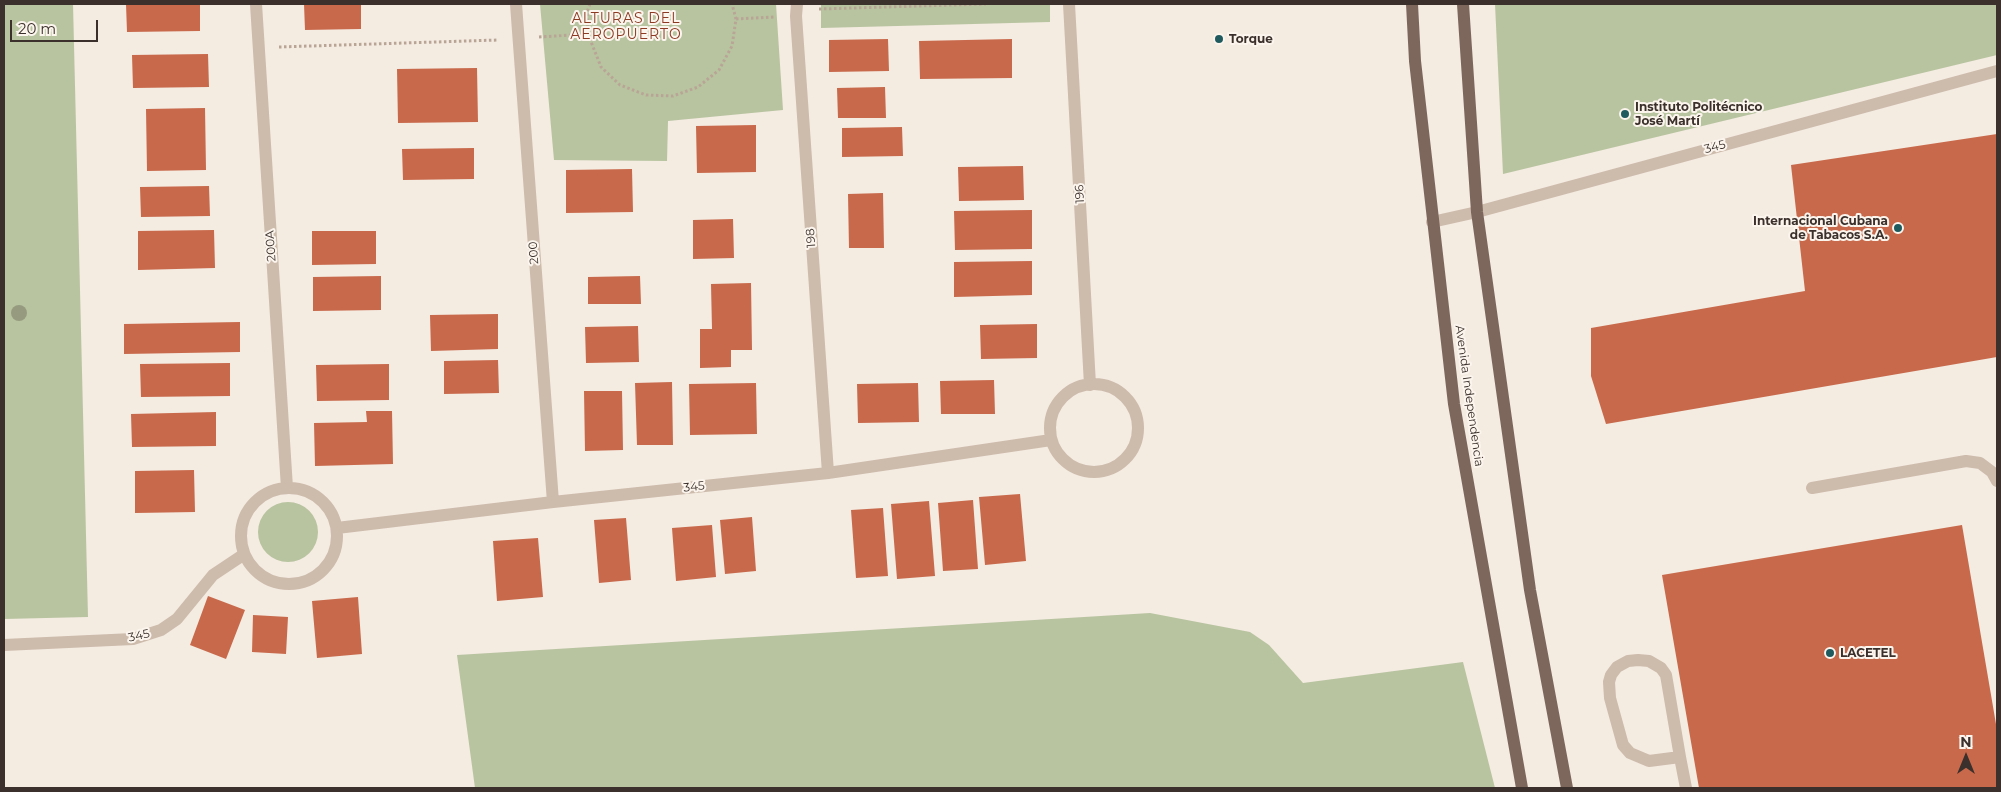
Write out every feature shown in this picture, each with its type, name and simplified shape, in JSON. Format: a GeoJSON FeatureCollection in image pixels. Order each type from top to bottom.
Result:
{"type":"FeatureCollection","features":[{"type":"Feature","properties":{"kind":"main road","name":"Avenida Independencia"},"geometry":{"type":"LineString","coordinates":[[1412,4],[1415,61],[1454,404],[1522,788]]}},
{"type":"Feature","properties":{"kind":"main road"},"geometry":{"type":"LineString","coordinates":[[1463,4],[1477,212],[1530,590],[1567,788]]}},
{"type":"Feature","properties":{"kind":"street","name":"200A"},"geometry":{"type":"LineString","coordinates":[[256,4],[287,488]]}},
{"type":"Feature","properties":{"kind":"street","name":"200"},"geometry":{"type":"LineString","coordinates":[[516,4],[553,502]]}},
{"type":"Feature","properties":{"kind":"street","name":"196"},"geometry":{"type":"LineString","coordinates":[[1069,4],[1090,385]]}},
{"type":"Feature","properties":{"kind":"street","name":"198"},"geometry":{"type":"LineString","coordinates":[[797,10],[828,473]]}},
{"type":"Feature","properties":{"kind":"street","name":"345"},"geometry":{"type":"LineString","coordinates":[[1432,222],[1477,212],[1997,71]]}},
{"type":"Feature","properties":{"kind":"street"},"geometry":{"type":"LineString","coordinates":[[1098,384],[1113,389],[1126,397],[1134,410],[1138,426],[1136,441],[1130,455],[1112,469],[1104,472],[1091,473],[1077,470],[1065,463],[1056,453],[1050,440],[1049,426],[1052,413],[1059,401],[1068,392],[1083,385],[1098,384]]}},
{"type":"Feature","properties":{"kind":"street","name":"345"},"geometry":{"type":"LineString","coordinates":[[337,528],[553,502],[828,473],[1050,440]]}},
{"type":"Feature","properties":{"kind":"street"},"geometry":{"type":"LineString","coordinates":[[1812,488],[1966,461],[1980,464],[1992,472],[1997,481]]}},
{"type":"Feature","properties":{"kind":"street"},"geometry":{"type":"LineString","coordinates":[[294,487],[310,492],[322,500],[332,513],[337,528],[337,543],[333,558],[323,570],[311,579],[296,584],[280,584],[266,579],[243,555],[240,538],[242,522],[249,507],[261,496],[277,489],[294,487]]}},
{"type":"Feature","properties":{"kind":"street","name":"345"},"geometry":{"type":"LineString","coordinates":[[4,645],[133,639],[161,630],[177,619],[213,575],[243,555]]}},
{"type":"Feature","properties":{"kind":"street"},"geometry":{"type":"LineString","coordinates":[[1680,757],[1648,761],[1630,753],[1623,745],[1610,698],[1609,682],[1616,667],[1638,660],[1649,662],[1661,668],[1666,675],[1686,788]]}},
{"type":"Feature","properties":{"kind":"path"},"geometry":{"type":"LineString","coordinates":[[590,4],[587,12],[588,34],[601,67],[620,85],[646,95],[673,96],[698,87],[719,70],[732,46],[736,19],[732,4]]}},
{"type":"Feature","properties":{"kind":"path"},"geometry":{"type":"LineString","coordinates":[[736,19],[797,10],[986,4]]}},
{"type":"Feature","properties":{"kind":"path"},"geometry":{"type":"LineString","coordinates":[[258,48],[518,39],[588,34]]}},
{"type":"Feature","properties":{"kind":"green space"},"geometry":{"type":"Polygon","coordinates":[[[4,4],[73,4],[88,617],[4,619],[4,4]]]}},
{"type":"Feature","properties":{"kind":"green space"},"geometry":{"type":"Polygon","coordinates":[[[540,4],[776,4],[783,110],[668,121],[667,161],[554,160],[540,4]]]}},
{"type":"Feature","properties":{"kind":"green space"},"geometry":{"type":"Polygon","coordinates":[[[821,4],[1050,4],[1050,22],[821,28],[821,4]]]}},
{"type":"Feature","properties":{"kind":"green space","name":"Instituto Politécnico José Martí"},"geometry":{"type":"Polygon","coordinates":[[[1495,4],[1997,4],[1997,55],[1503,174],[1495,4]]]}},
{"type":"Feature","properties":{"kind":"green space"},"geometry":{"type":"Polygon","coordinates":[[[288,502],[305,507],[313,515],[318,532],[313,549],[305,557],[288,562],[271,557],[263,549],[258,532],[263,515],[271,507],[288,502]]]}},
{"type":"Feature","properties":{"kind":"green space"},"geometry":{"type":"Polygon","coordinates":[[[1150,613],[1250,632],[1269,645],[1303,683],[1463,662],[1495,788],[475,788],[457,655],[1150,613]]]}},
{"type":"Feature","properties":{"kind":"building"},"geometry":{"type":"Polygon","coordinates":[[[126,4],[200,4],[200,31],[127,32],[126,4]]]}},
{"type":"Feature","properties":{"kind":"building"},"geometry":{"type":"Polygon","coordinates":[[[304,4],[361,4],[361,29],[305,30],[304,4]]]}},
{"type":"Feature","properties":{"kind":"building"},"geometry":{"type":"Polygon","coordinates":[[[888,39],[889,71],[829,72],[829,40],[888,39]]]}},
{"type":"Feature","properties":{"kind":"building"},"geometry":{"type":"Polygon","coordinates":[[[1012,39],[1012,78],[920,79],[919,41],[1012,39]]]}},
{"type":"Feature","properties":{"kind":"building"},"geometry":{"type":"Polygon","coordinates":[[[208,54],[209,87],[133,88],[132,55],[208,54]]]}},
{"type":"Feature","properties":{"kind":"building"},"geometry":{"type":"Polygon","coordinates":[[[477,68],[478,122],[398,123],[397,69],[477,68]]]}},
{"type":"Feature","properties":{"kind":"building"},"geometry":{"type":"Polygon","coordinates":[[[885,87],[886,118],[838,118],[837,88],[885,87]]]}},
{"type":"Feature","properties":{"kind":"building"},"geometry":{"type":"Polygon","coordinates":[[[205,108],[206,170],[147,171],[146,109],[205,108]]]}},
{"type":"Feature","properties":{"kind":"building"},"geometry":{"type":"Polygon","coordinates":[[[756,125],[756,172],[697,173],[696,126],[756,125]]]}},
{"type":"Feature","properties":{"kind":"building"},"geometry":{"type":"Polygon","coordinates":[[[902,127],[903,156],[842,157],[842,128],[902,127]]]}},
{"type":"Feature","properties":{"kind":"building","name":"Internacional Cubana de Tabacos S.A."},"geometry":{"type":"Polygon","coordinates":[[[1997,134],[1997,357],[1606,424],[1591,376],[1591,328],[1805,291],[1791,165],[1997,134]]]}},
{"type":"Feature","properties":{"kind":"building"},"geometry":{"type":"Polygon","coordinates":[[[474,148],[474,179],[403,180],[402,149],[474,148]]]}},
{"type":"Feature","properties":{"kind":"building"},"geometry":{"type":"Polygon","coordinates":[[[1023,166],[1024,200],[959,201],[958,167],[1023,166]]]}},
{"type":"Feature","properties":{"kind":"building"},"geometry":{"type":"Polygon","coordinates":[[[632,169],[633,212],[566,213],[566,170],[632,169]]]}},
{"type":"Feature","properties":{"kind":"building"},"geometry":{"type":"Polygon","coordinates":[[[209,186],[210,216],[141,217],[140,187],[209,186]]]}},
{"type":"Feature","properties":{"kind":"building"},"geometry":{"type":"Polygon","coordinates":[[[883,193],[884,248],[849,248],[848,194],[883,193]]]}},
{"type":"Feature","properties":{"kind":"building"},"geometry":{"type":"Polygon","coordinates":[[[1032,210],[1032,249],[955,250],[954,211],[1032,210]]]}},
{"type":"Feature","properties":{"kind":"building"},"geometry":{"type":"Polygon","coordinates":[[[733,219],[734,258],[693,259],[693,220],[733,219]]]}},
{"type":"Feature","properties":{"kind":"building"},"geometry":{"type":"Polygon","coordinates":[[[214,230],[215,268],[138,270],[138,231],[214,230]]]}},
{"type":"Feature","properties":{"kind":"building"},"geometry":{"type":"Polygon","coordinates":[[[312,231],[376,231],[376,264],[312,265],[312,231]]]}},
{"type":"Feature","properties":{"kind":"building"},"geometry":{"type":"Polygon","coordinates":[[[1032,261],[1032,295],[954,297],[954,262],[1032,261]]]}},
{"type":"Feature","properties":{"kind":"building"},"geometry":{"type":"Polygon","coordinates":[[[381,276],[381,310],[313,311],[313,277],[381,276]]]}},
{"type":"Feature","properties":{"kind":"building"},"geometry":{"type":"Polygon","coordinates":[[[640,276],[641,304],[588,304],[588,277],[640,276]]]}},
{"type":"Feature","properties":{"kind":"building"},"geometry":{"type":"Polygon","coordinates":[[[751,283],[752,350],[731,350],[731,367],[700,368],[700,329],[712,329],[711,284],[751,283]]]}},
{"type":"Feature","properties":{"kind":"building"},"geometry":{"type":"Polygon","coordinates":[[[498,314],[498,349],[431,351],[430,315],[498,314]]]}},
{"type":"Feature","properties":{"kind":"building"},"geometry":{"type":"Polygon","coordinates":[[[240,322],[240,352],[124,354],[124,324],[240,322]]]}},
{"type":"Feature","properties":{"kind":"building"},"geometry":{"type":"Polygon","coordinates":[[[1037,324],[1037,358],[981,359],[980,325],[1037,324]]]}},
{"type":"Feature","properties":{"kind":"building"},"geometry":{"type":"Polygon","coordinates":[[[638,326],[639,362],[586,363],[585,327],[638,326]]]}},
{"type":"Feature","properties":{"kind":"building"},"geometry":{"type":"Polygon","coordinates":[[[498,360],[499,393],[444,394],[444,361],[498,360]]]}},
{"type":"Feature","properties":{"kind":"building"},"geometry":{"type":"Polygon","coordinates":[[[230,363],[230,396],[141,397],[140,364],[230,363]]]}},
{"type":"Feature","properties":{"kind":"building"},"geometry":{"type":"Polygon","coordinates":[[[389,364],[389,400],[317,401],[316,365],[389,364]]]}},
{"type":"Feature","properties":{"kind":"building"},"geometry":{"type":"Polygon","coordinates":[[[994,380],[995,414],[941,414],[940,381],[994,380]]]}},
{"type":"Feature","properties":{"kind":"building"},"geometry":{"type":"Polygon","coordinates":[[[672,382],[673,445],[637,445],[635,383],[672,382]]]}},
{"type":"Feature","properties":{"kind":"building"},"geometry":{"type":"Polygon","coordinates":[[[756,383],[757,434],[690,435],[689,384],[756,383]]]}},
{"type":"Feature","properties":{"kind":"building"},"geometry":{"type":"Polygon","coordinates":[[[918,383],[919,422],[858,423],[857,384],[918,383]]]}},
{"type":"Feature","properties":{"kind":"building"},"geometry":{"type":"Polygon","coordinates":[[[584,391],[622,391],[623,450],[585,451],[584,391]]]}},
{"type":"Feature","properties":{"kind":"building"},"geometry":{"type":"Polygon","coordinates":[[[366,411],[392,411],[393,464],[315,466],[314,423],[367,422],[366,411]]]}},
{"type":"Feature","properties":{"kind":"building"},"geometry":{"type":"Polygon","coordinates":[[[216,412],[216,446],[132,447],[131,414],[216,412]]]}},
{"type":"Feature","properties":{"kind":"building"},"geometry":{"type":"Polygon","coordinates":[[[194,470],[195,512],[135,513],[135,471],[194,470]]]}},
{"type":"Feature","properties":{"kind":"building"},"geometry":{"type":"Polygon","coordinates":[[[1020,494],[1026,561],[985,565],[979,497],[1020,494]]]}},
{"type":"Feature","properties":{"kind":"building"},"geometry":{"type":"Polygon","coordinates":[[[973,500],[978,569],[943,571],[938,503],[973,500]]]}},
{"type":"Feature","properties":{"kind":"building"},"geometry":{"type":"Polygon","coordinates":[[[929,501],[935,576],[897,579],[891,504],[929,501]]]}},
{"type":"Feature","properties":{"kind":"building"},"geometry":{"type":"Polygon","coordinates":[[[883,508],[888,576],[856,578],[851,510],[883,508]]]}},
{"type":"Feature","properties":{"kind":"building"},"geometry":{"type":"Polygon","coordinates":[[[752,517],[756,571],[725,574],[720,520],[752,517]]]}},
{"type":"Feature","properties":{"kind":"building"},"geometry":{"type":"Polygon","coordinates":[[[626,518],[631,580],[599,583],[594,520],[626,518]]]}},
{"type":"Feature","properties":{"kind":"building"},"geometry":{"type":"Polygon","coordinates":[[[712,525],[716,577],[676,581],[672,528],[712,525]]]}},
{"type":"Feature","properties":{"kind":"building","name":"LACETEL"},"geometry":{"type":"Polygon","coordinates":[[[1962,525],[1997,730],[1997,788],[1699,788],[1662,575],[1962,525]]]}},
{"type":"Feature","properties":{"kind":"building"},"geometry":{"type":"Polygon","coordinates":[[[538,538],[543,597],[497,601],[493,541],[538,538]]]}},
{"type":"Feature","properties":{"kind":"building"},"geometry":{"type":"Polygon","coordinates":[[[208,596],[245,610],[226,659],[190,645],[208,596]]]}},
{"type":"Feature","properties":{"kind":"building"},"geometry":{"type":"Polygon","coordinates":[[[358,597],[362,654],[317,658],[312,601],[358,597]]]}},
{"type":"Feature","properties":{"kind":"building"},"geometry":{"type":"Polygon","coordinates":[[[253,615],[288,617],[286,654],[252,652],[253,615]]]}},
{"type":"Feature","properties":{"kind":"place","name":"Torque"},"geometry":{"type":"Point","coordinates":[1219,39]}},
{"type":"Feature","properties":{"kind":"place","name":"Instituto Politécnico José Martí"},"geometry":{"type":"Point","coordinates":[1625,114]}},
{"type":"Feature","properties":{"kind":"place","name":"Internacional Cubana de Tabacos S.A."},"geometry":{"type":"Point","coordinates":[1898,228]}},
{"type":"Feature","properties":{"kind":"place","name":"LACETEL"},"geometry":{"type":"Point","coordinates":[1830,653]}},
{"type":"Feature","properties":{"kind":"district","name":"ALTURAS DEL AEROPUERTO"},"geometry":{"type":"Point","coordinates":[626,28]}}]}
